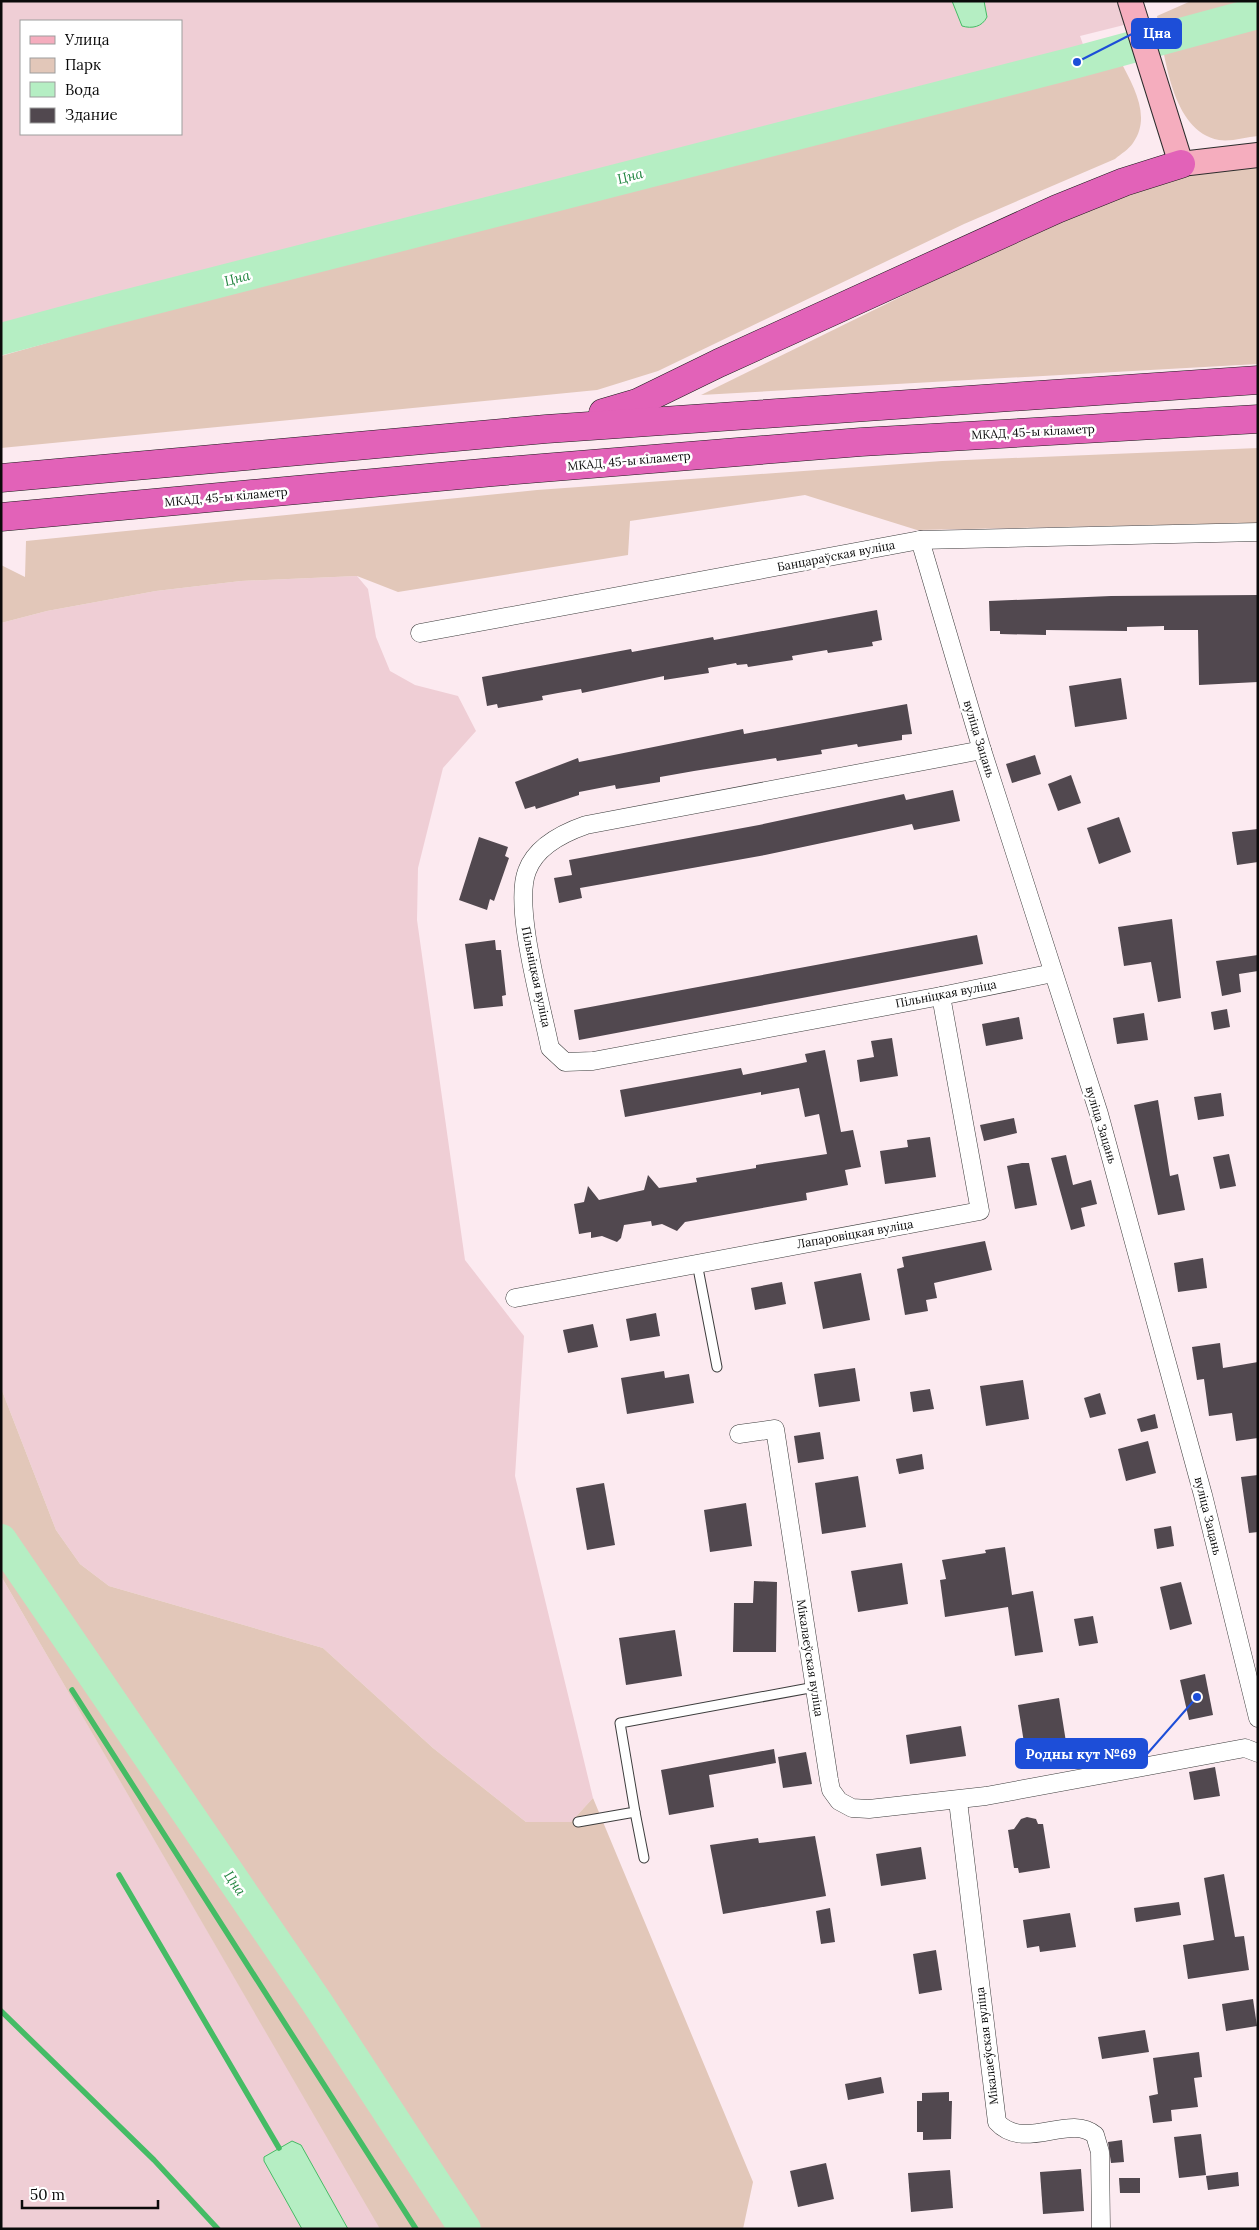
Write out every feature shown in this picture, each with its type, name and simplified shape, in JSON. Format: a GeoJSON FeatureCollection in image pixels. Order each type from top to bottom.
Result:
{"type":"FeatureCollection","features":[{"type":"Feature","properties":{"kind":"highway"},"geometry":{"type":"LineString","coordinates":[[546,429],[637,403],[719,363],[1057,209],[1124,182],[1180,164]]}},
{"type":"Feature","properties":{"kind":"highway"},"geometry":{"type":"LineString","coordinates":[[7,477],[546,429],[1258,380]]}},
{"type":"Feature","properties":{"kind":"highway","name":"МКАД, 45-ы кіламетр"},"geometry":{"type":"LineString","coordinates":[[8,517],[493,472],[852,442],[1258,419]]}},
{"type":"Feature","properties":{"kind":"street"},"geometry":{"type":"LineString","coordinates":[[1134,12],[1180,164],[1258,155]]}},
{"type":"Feature","properties":{"kind":"street","name":"Банцараўская вуліца"},"geometry":{"type":"LineString","coordinates":[[420,633],[920,540],[1258,532]]}},
{"type":"Feature","properties":{"kind":"street","name":"вуліца Зацань"},"geometry":{"type":"LineString","coordinates":[[920,540],[982,750],[1099,1114],[1203,1495],[1258,1718]]}},
{"type":"Feature","properties":{"kind":"street","name":"Пільніцкая вуліца"},"geometry":{"type":"LineString","coordinates":[[982,750],[586,825],[559,835],[542,850],[527,869],[522,890],[523,914],[550,1048],[565,1062],[594,1062],[1053,973]]}},
{"type":"Feature","properties":{"kind":"street","name":"Лапаровіцкая вуліца"},"geometry":{"type":"LineString","coordinates":[[515,1298],[980,1211],[941,996]]}},
{"type":"Feature","properties":{"kind":"street","name":"Мікалаеўская вуліца"},"geometry":{"type":"LineString","coordinates":[[739,1434],[775,1429],[829,1780],[831,1790],[839,1801],[852,1808],[869,1809],[958,1801],[1245,1748],[1258,1753]]}},
{"type":"Feature","properties":{"kind":"street","name":"Мікалаеўская вуліца"},"geometry":{"type":"LineString","coordinates":[[958,1801],[997,2122],[1005,2131],[1016,2135],[1082,2129],[1096,2135],[1100,2152],[1100,2229]]}},
{"type":"Feature","properties":{"kind":"lane"},"geometry":{"type":"LineString","coordinates":[[697,1263],[716,1367]]}},
{"type":"Feature","properties":{"kind":"lane"},"geometry":{"type":"LineString","coordinates":[[644,1858],[634,1812],[620,1722],[815,1687]]}},
{"type":"Feature","properties":{"kind":"lane"},"geometry":{"type":"LineString","coordinates":[[578,1822],[634,1812]]}},
{"type":"Feature","properties":{"kind":"shaded area"},"geometry":{"type":"Polygon","coordinates":[[[1,1],[1119,1],[1128,24],[1080,36],[1085,50],[1,337],[1,1]]]}},
{"type":"Feature","properties":{"kind":"shaded area"},"geometry":{"type":"Polygon","coordinates":[[[357,576],[368,589],[376,637],[390,671],[415,685],[458,696],[476,731],[443,768],[418,868],[417,920],[465,1260],[524,1336],[515,1476],[593,1798],[571,1822],[526,1822],[433,1748],[323,1648],[109,1586],[80,1564],[56,1530],[1,1388],[1,623],[47,611],[156,591],[241,581],[357,576]]]}},
{"type":"Feature","properties":{"kind":"shaded area"},"geometry":{"type":"Polygon","coordinates":[[[1,1576],[381,2229],[1,2229],[1,1576]]]}},
{"type":"Feature","properties":{"kind":"green space"},"geometry":{"type":"Polygon","coordinates":[[[1191,1],[1258,1],[1258,136],[1219,140],[1203,134],[1190,122],[1180,107],[1167,70],[1157,16],[1191,1]]]}},
{"type":"Feature","properties":{"kind":"green space"},"geometry":{"type":"Polygon","coordinates":[[[1120,60],[1135,91],[1141,112],[1141,122],[1133,143],[1115,159],[964,224],[658,371],[597,390],[1,448],[1,356],[110,325],[1120,60]]]}},
{"type":"Feature","properties":{"kind":"green space"},"geometry":{"type":"Polygon","coordinates":[[[1258,164],[1258,364],[701,395],[1061,218],[1189,173],[1258,164]]]}},
{"type":"Feature","properties":{"kind":"green space"},"geometry":{"type":"Polygon","coordinates":[[[1258,448],[1258,523],[917,530],[805,495],[630,521],[628,555],[398,592],[357,576],[241,581],[156,591],[47,611],[1,623],[1,565],[25,577],[26,541],[537,490],[942,461],[1258,448]]]}},
{"type":"Feature","properties":{"kind":"green space"},"geometry":{"type":"Polygon","coordinates":[[[1,1388],[56,1530],[80,1564],[109,1586],[323,1648],[433,1748],[526,1822],[571,1822],[593,1798],[753,2182],[743,2229],[380,2229],[1,1576],[1,1388]]]}},
{"type":"Feature","properties":{"kind":"water"},"geometry":{"type":"Polygon","coordinates":[[[952,1],[984,1],[987,17],[976,26],[962,26],[952,1]]]}},
{"type":"Feature","properties":{"kind":"water"},"geometry":{"type":"Polygon","coordinates":[[[292,2141],[301,2145],[348,2229],[302,2229],[264,2161],[264,2157],[292,2141]]]}},
{"type":"Feature","properties":{"kind":"building"},"geometry":{"type":"Polygon","coordinates":[[[1258,595],[1258,682],[1199,685],[1198,630],[1164,630],[1164,626],[1127,627],[1127,631],[1046,630],[1046,635],[1000,634],[1000,631],[990,631],[989,601],[1111,596],[1258,595]]]}},
{"type":"Feature","properties":{"kind":"building"},"geometry":{"type":"Polygon","coordinates":[[[877,610],[882,640],[872,642],[873,646],[828,653],[827,650],[792,656],[793,660],[748,667],[747,664],[737,665],[736,663],[708,668],[709,673],[664,680],[664,676],[582,693],[581,689],[542,696],[543,700],[498,708],[497,704],[487,706],[482,677],[631,649],[632,652],[713,637],[714,640],[877,610]]]}},
{"type":"Feature","properties":{"kind":"building"},"geometry":{"type":"Polygon","coordinates":[[[1121,678],[1127,719],[1075,727],[1069,686],[1121,678]]]}},
{"type":"Feature","properties":{"kind":"building"},"geometry":{"type":"Polygon","coordinates":[[[907,704],[912,734],[902,735],[902,740],[858,747],[857,744],[821,750],[822,754],[777,761],[776,758],[694,771],[660,777],[660,782],[616,789],[615,785],[579,792],[579,795],[536,809],[535,806],[525,809],[515,782],[578,758],[579,762],[743,729],[744,734],[907,704]]]}},
{"type":"Feature","properties":{"kind":"building"},"geometry":{"type":"Polygon","coordinates":[[[1035,755],[1041,774],[1012,783],[1006,764],[1035,755]]]}},
{"type":"Feature","properties":{"kind":"building"},"geometry":{"type":"Polygon","coordinates":[[[1071,775],[1081,803],[1058,811],[1048,784],[1071,775]]]}},
{"type":"Feature","properties":{"kind":"building"},"geometry":{"type":"Polygon","coordinates":[[[953,790],[960,821],[914,830],[912,824],[765,855],[580,888],[582,898],[559,903],[554,878],[572,875],[569,860],[759,825],[904,794],[906,800],[953,790]]]}},
{"type":"Feature","properties":{"kind":"building"},"geometry":{"type":"Polygon","coordinates":[[[1119,817],[1131,852],[1099,864],[1087,828],[1119,817]]]}},
{"type":"Feature","properties":{"kind":"building"},"geometry":{"type":"Polygon","coordinates":[[[1258,829],[1258,862],[1237,865],[1232,832],[1258,829]]]}},
{"type":"Feature","properties":{"kind":"building"},"geometry":{"type":"Polygon","coordinates":[[[479,837],[508,847],[505,856],[509,858],[494,901],[490,899],[487,910],[459,900],[479,837]]]}},
{"type":"Feature","properties":{"kind":"building"},"geometry":{"type":"Polygon","coordinates":[[[1172,919],[1181,998],[1158,1002],[1151,962],[1124,966],[1118,927],[1172,919]]]}},
{"type":"Feature","properties":{"kind":"building"},"geometry":{"type":"Polygon","coordinates":[[[977,935],[983,964],[579,1040],[574,1010],[977,935]]]}},
{"type":"Feature","properties":{"kind":"building"},"geometry":{"type":"Polygon","coordinates":[[[495,940],[496,950],[501,950],[506,995],[502,996],[503,1006],[474,1009],[465,944],[495,940]]]}},
{"type":"Feature","properties":{"kind":"building"},"geometry":{"type":"Polygon","coordinates":[[[1258,955],[1258,971],[1239,974],[1241,992],[1222,996],[1216,961],[1258,955]]]}},
{"type":"Feature","properties":{"kind":"building"},"geometry":{"type":"Polygon","coordinates":[[[1227,1009],[1230,1027],[1214,1030],[1211,1012],[1227,1009]]]}},
{"type":"Feature","properties":{"kind":"building"},"geometry":{"type":"Polygon","coordinates":[[[1144,1013],[1148,1040],[1117,1044],[1113,1018],[1144,1013]]]}},
{"type":"Feature","properties":{"kind":"building"},"geometry":{"type":"Polygon","coordinates":[[[1019,1017],[1023,1039],[986,1046],[982,1024],[1019,1017]]]}},
{"type":"Feature","properties":{"kind":"building"},"geometry":{"type":"Polygon","coordinates":[[[892,1038],[898,1076],[860,1082],[857,1060],[874,1057],[871,1041],[892,1038]]]}},
{"type":"Feature","properties":{"kind":"building"},"geometry":{"type":"Polygon","coordinates":[[[825,1050],[841,1132],[853,1130],[861,1167],[845,1170],[848,1185],[806,1193],[807,1200],[685,1222],[677,1231],[662,1224],[652,1226],[651,1221],[624,1225],[621,1238],[617,1242],[602,1236],[591,1238],[591,1232],[579,1234],[574,1204],[584,1202],[588,1186],[599,1200],[644,1190],[648,1175],[659,1188],[697,1182],[696,1178],[756,1168],[756,1165],[827,1154],[819,1114],[805,1117],[799,1088],[761,1095],[761,1092],[625,1117],[620,1090],[741,1068],[743,1075],[807,1062],[805,1054],[825,1050]]]}},
{"type":"Feature","properties":{"kind":"building"},"geometry":{"type":"Polygon","coordinates":[[[1221,1093],[1224,1116],[1198,1120],[1194,1097],[1221,1093]]]}},
{"type":"Feature","properties":{"kind":"building"},"geometry":{"type":"Polygon","coordinates":[[[1158,1100],[1170,1176],[1178,1174],[1185,1210],[1158,1215],[1134,1105],[1158,1100]]]}},
{"type":"Feature","properties":{"kind":"building"},"geometry":{"type":"Polygon","coordinates":[[[1014,1118],[1017,1133],[984,1141],[980,1125],[1014,1118]]]}},
{"type":"Feature","properties":{"kind":"building"},"geometry":{"type":"Polygon","coordinates":[[[930,1137],[936,1177],[885,1184],[880,1151],[908,1147],[907,1140],[930,1137]]]}},
{"type":"Feature","properties":{"kind":"building"},"geometry":{"type":"Polygon","coordinates":[[[1229,1154],[1236,1186],[1220,1189],[1213,1157],[1229,1154]]]}},
{"type":"Feature","properties":{"kind":"building"},"geometry":{"type":"Polygon","coordinates":[[[1066,1155],[1073,1185],[1091,1180],[1097,1204],[1081,1208],[1085,1226],[1071,1230],[1051,1158],[1066,1155]]]}},
{"type":"Feature","properties":{"kind":"building"},"geometry":{"type":"Polygon","coordinates":[[[1029,1163],[1037,1205],[1015,1209],[1007,1166],[1029,1163]]]}},
{"type":"Feature","properties":{"kind":"building"},"geometry":{"type":"Polygon","coordinates":[[[985,1241],[992,1270],[934,1283],[937,1298],[926,1300],[928,1311],[905,1315],[897,1269],[904,1267],[902,1257],[985,1241]]]}},
{"type":"Feature","properties":{"kind":"building"},"geometry":{"type":"Polygon","coordinates":[[[1203,1258],[1207,1288],[1178,1292],[1174,1263],[1203,1258]]]}},
{"type":"Feature","properties":{"kind":"building"},"geometry":{"type":"Polygon","coordinates":[[[861,1273],[870,1320],[823,1329],[814,1282],[861,1273]]]}},
{"type":"Feature","properties":{"kind":"building"},"geometry":{"type":"Polygon","coordinates":[[[782,1282],[786,1304],[755,1310],[751,1288],[782,1282]]]}},
{"type":"Feature","properties":{"kind":"building"},"geometry":{"type":"Polygon","coordinates":[[[656,1313],[660,1336],[630,1341],[626,1319],[656,1313]]]}},
{"type":"Feature","properties":{"kind":"building"},"geometry":{"type":"Polygon","coordinates":[[[593,1324],[598,1347],[568,1353],[563,1330],[593,1324]]]}},
{"type":"Feature","properties":{"kind":"building"},"geometry":{"type":"Polygon","coordinates":[[[1220,1343],[1223,1368],[1258,1362],[1258,1438],[1236,1441],[1232,1413],[1209,1416],[1204,1379],[1197,1380],[1192,1347],[1220,1343]]]}},
{"type":"Feature","properties":{"kind":"building"},"geometry":{"type":"Polygon","coordinates":[[[855,1368],[860,1401],[819,1407],[814,1374],[855,1368]]]}},
{"type":"Feature","properties":{"kind":"building"},"geometry":{"type":"Polygon","coordinates":[[[664,1371],[665,1378],[689,1374],[694,1403],[627,1414],[621,1378],[664,1371]]]}},
{"type":"Feature","properties":{"kind":"building"},"geometry":{"type":"Polygon","coordinates":[[[1023,1380],[1029,1419],[986,1426],[980,1386],[1023,1380]]]}},
{"type":"Feature","properties":{"kind":"building"},"geometry":{"type":"Polygon","coordinates":[[[930,1389],[934,1409],[913,1412],[910,1392],[930,1389]]]}},
{"type":"Feature","properties":{"kind":"building"},"geometry":{"type":"Polygon","coordinates":[[[1100,1393],[1106,1414],[1090,1418],[1084,1398],[1100,1393]]]}},
{"type":"Feature","properties":{"kind":"building"},"geometry":{"type":"Polygon","coordinates":[[[1155,1414],[1158,1428],[1141,1432],[1137,1419],[1155,1414]]]}},
{"type":"Feature","properties":{"kind":"building"},"geometry":{"type":"Polygon","coordinates":[[[820,1432],[824,1459],[798,1463],[794,1436],[820,1432]]]}},
{"type":"Feature","properties":{"kind":"building"},"geometry":{"type":"Polygon","coordinates":[[[1148,1441],[1156,1473],[1126,1481],[1118,1449],[1148,1441]]]}},
{"type":"Feature","properties":{"kind":"building"},"geometry":{"type":"Polygon","coordinates":[[[922,1454],[924,1469],[899,1474],[896,1459],[922,1454]]]}},
{"type":"Feature","properties":{"kind":"building"},"geometry":{"type":"Polygon","coordinates":[[[1258,1475],[1258,1532],[1249,1533],[1241,1477],[1258,1475]]]}},
{"type":"Feature","properties":{"kind":"building"},"geometry":{"type":"Polygon","coordinates":[[[858,1476],[866,1527],[822,1534],[815,1483],[858,1476]]]}},
{"type":"Feature","properties":{"kind":"building"},"geometry":{"type":"Polygon","coordinates":[[[604,1483],[615,1545],[587,1550],[576,1488],[604,1483]]]}},
{"type":"Feature","properties":{"kind":"building"},"geometry":{"type":"Polygon","coordinates":[[[746,1503],[752,1546],[710,1552],[704,1510],[746,1503]]]}},
{"type":"Feature","properties":{"kind":"building"},"geometry":{"type":"Polygon","coordinates":[[[1171,1526],[1174,1546],[1157,1549],[1154,1529],[1171,1526]]]}},
{"type":"Feature","properties":{"kind":"building"},"geometry":{"type":"Polygon","coordinates":[[[1005,1547],[1012,1595],[1033,1591],[1043,1652],[1015,1656],[1008,1607],[945,1617],[940,1580],[946,1579],[942,1560],[986,1553],[985,1550],[1005,1547]]]}},
{"type":"Feature","properties":{"kind":"building"},"geometry":{"type":"Polygon","coordinates":[[[902,1563],[908,1604],[858,1612],[851,1571],[902,1563]]]}},
{"type":"Feature","properties":{"kind":"building"},"geometry":{"type":"Polygon","coordinates":[[[754,1581],[777,1582],[776,1652],[733,1652],[734,1603],[753,1603],[754,1581]]]}},
{"type":"Feature","properties":{"kind":"building"},"geometry":{"type":"Polygon","coordinates":[[[1181,1582],[1192,1624],[1170,1630],[1160,1587],[1181,1582]]]}},
{"type":"Feature","properties":{"kind":"building"},"geometry":{"type":"Polygon","coordinates":[[[1093,1616],[1098,1643],[1079,1646],[1074,1619],[1093,1616]]]}},
{"type":"Feature","properties":{"kind":"building"},"geometry":{"type":"Polygon","coordinates":[[[675,1630],[682,1676],[626,1685],[619,1638],[675,1630]]]}},
{"type":"Feature","properties":{"kind":"building"},"geometry":{"type":"Polygon","coordinates":[[[1205,1674],[1213,1715],[1189,1720],[1180,1680],[1205,1674]]]}},
{"type":"Feature","properties":{"kind":"building"},"geometry":{"type":"Polygon","coordinates":[[[1059,1698],[1066,1742],[1025,1749],[1018,1705],[1059,1698]]]}},
{"type":"Feature","properties":{"kind":"building"},"geometry":{"type":"Polygon","coordinates":[[[961,1726],[966,1756],[910,1764],[906,1735],[961,1726]]]}},
{"type":"Feature","properties":{"kind":"building"},"geometry":{"type":"Polygon","coordinates":[[[774,1749],[776,1763],[709,1775],[714,1807],[669,1815],[661,1770],[774,1749]]]}},
{"type":"Feature","properties":{"kind":"building"},"geometry":{"type":"Polygon","coordinates":[[[806,1752],[812,1784],[783,1788],[778,1757],[806,1752]]]}},
{"type":"Feature","properties":{"kind":"building"},"geometry":{"type":"Polygon","coordinates":[[[1215,1767],[1220,1796],[1194,1800],[1189,1772],[1215,1767]]]}},
{"type":"Feature","properties":{"kind":"building"},"geometry":{"type":"Polygon","coordinates":[[[1027,1817],[1036,1819],[1038,1824],[1043,1824],[1050,1868],[1019,1873],[1018,1868],[1014,1868],[1008,1830],[1014,1829],[1021,1819],[1027,1817]]]}},
{"type":"Feature","properties":{"kind":"building"},"geometry":{"type":"Polygon","coordinates":[[[815,1836],[826,1896],[723,1914],[710,1845],[758,1838],[759,1843],[815,1836]]]}},
{"type":"Feature","properties":{"kind":"building"},"geometry":{"type":"Polygon","coordinates":[[[921,1847],[926,1879],[881,1886],[876,1854],[921,1847]]]}},
{"type":"Feature","properties":{"kind":"building"},"geometry":{"type":"Polygon","coordinates":[[[1224,1874],[1235,1937],[1244,1936],[1249,1970],[1188,1979],[1183,1945],[1214,1940],[1204,1878],[1224,1874]]]}},
{"type":"Feature","properties":{"kind":"building"},"geometry":{"type":"Polygon","coordinates":[[[1179,1902],[1181,1915],[1136,1922],[1134,1908],[1179,1902]]]}},
{"type":"Feature","properties":{"kind":"building"},"geometry":{"type":"Polygon","coordinates":[[[830,1908],[835,1942],[821,1944],[816,1911],[830,1908]]]}},
{"type":"Feature","properties":{"kind":"building"},"geometry":{"type":"Polygon","coordinates":[[[1070,1913],[1076,1947],[1040,1952],[1039,1946],[1027,1948],[1023,1920],[1070,1913]]]}},
{"type":"Feature","properties":{"kind":"building"},"geometry":{"type":"Polygon","coordinates":[[[936,1950],[942,1990],[919,1994],[913,1954],[936,1950]]]}},
{"type":"Feature","properties":{"kind":"building"},"geometry":{"type":"Polygon","coordinates":[[[1253,1999],[1257,2026],[1226,2031],[1222,2004],[1253,1999]]]}},
{"type":"Feature","properties":{"kind":"building"},"geometry":{"type":"Polygon","coordinates":[[[1145,2030],[1149,2052],[1102,2059],[1098,2037],[1145,2030]]]}},
{"type":"Feature","properties":{"kind":"building"},"geometry":{"type":"Polygon","coordinates":[[[1199,2052],[1202,2077],[1194,2078],[1198,2107],[1171,2110],[1172,2121],[1153,2123],[1149,2096],[1158,2094],[1153,2058],[1199,2052]]]}},
{"type":"Feature","properties":{"kind":"building"},"geometry":{"type":"Polygon","coordinates":[[[881,2077],[884,2093],[848,2100],[845,2084],[881,2077]]]}},
{"type":"Feature","properties":{"kind":"building"},"geometry":{"type":"Polygon","coordinates":[[[949,2092],[949,2101],[952,2101],[951,2139],[923,2140],[923,2132],[917,2132],[917,2101],[922,2101],[922,2093],[949,2092]]]}},
{"type":"Feature","properties":{"kind":"building"},"geometry":{"type":"Polygon","coordinates":[[[1201,2134],[1206,2175],[1179,2178],[1174,2137],[1201,2134]]]}},
{"type":"Feature","properties":{"kind":"building"},"geometry":{"type":"Polygon","coordinates":[[[1122,2140],[1124,2162],[1111,2163],[1108,2142],[1122,2140]]]}},
{"type":"Feature","properties":{"kind":"building"},"geometry":{"type":"Polygon","coordinates":[[[826,2163],[834,2199],[798,2207],[790,2171],[826,2163]]]}},
{"type":"Feature","properties":{"kind":"building"},"geometry":{"type":"Polygon","coordinates":[[[1081,2169],[1084,2211],[1043,2214],[1040,2172],[1081,2169]]]}},
{"type":"Feature","properties":{"kind":"building"},"geometry":{"type":"Polygon","coordinates":[[[950,2170],[953,2208],[911,2212],[908,2173],[950,2170]]]}},
{"type":"Feature","properties":{"kind":"building"},"geometry":{"type":"Polygon","coordinates":[[[1238,2172],[1239,2186],[1208,2190],[1206,2176],[1238,2172]]]}},
{"type":"Feature","properties":{"kind":"building"},"geometry":{"type":"Polygon","coordinates":[[[1119,2178],[1140,2178],[1140,2193],[1120,2193],[1119,2178]]]}},
{"type":"Feature","properties":{"kind":"waterway","name":"Цна"},"geometry":{"type":"LineString","coordinates":[[1,339],[1077,62],[1258,13]]}},
{"type":"Feature","properties":{"kind":"waterway","name":"Цна"},"geometry":{"type":"LineString","coordinates":[[1,1540],[316,2001],[465,2229]]}},
{"type":"Feature","properties":{"kind":"waterway"},"geometry":{"type":"LineString","coordinates":[[72,1690],[416,2229]]}},
{"type":"Feature","properties":{"kind":"waterway"},"geometry":{"type":"LineString","coordinates":[[119,1875],[279,2148]]}},
{"type":"Feature","properties":{"kind":"waterway"},"geometry":{"type":"LineString","coordinates":[[1,2011],[154,2160],[218,2229]]}},
{"type":"Feature","properties":{"kind":"place","name":"Цна"},"geometry":{"type":"Point","coordinates":[1077,62]}},
{"type":"Feature","properties":{"kind":"place","name":"Родны кут №69"},"geometry":{"type":"Point","coordinates":[1197,1697]}}]}
